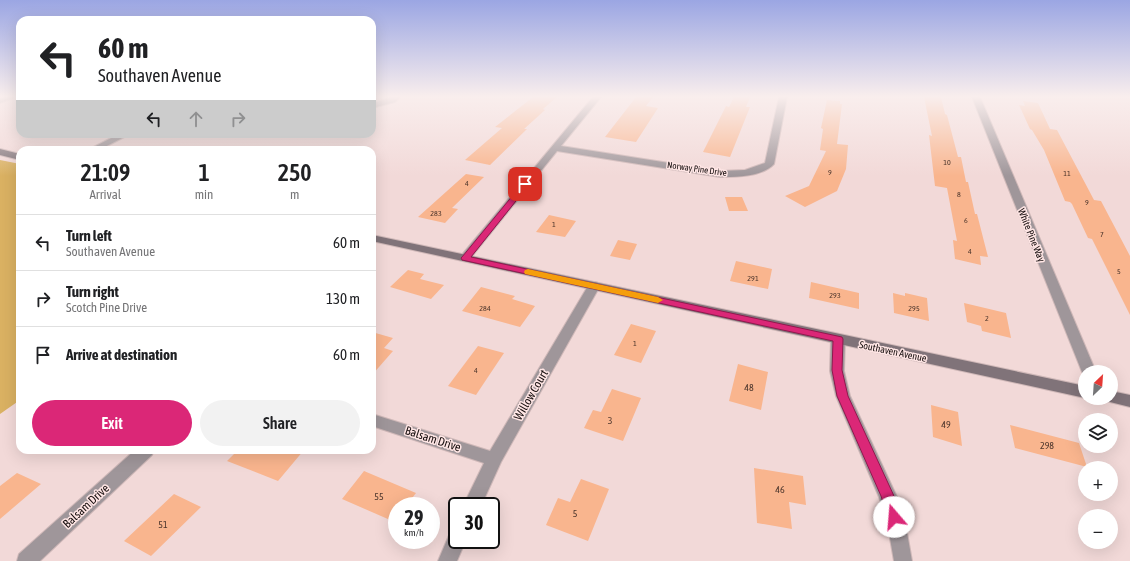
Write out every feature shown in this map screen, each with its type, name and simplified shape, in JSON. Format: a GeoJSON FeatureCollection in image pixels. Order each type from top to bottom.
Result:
{"type":"FeatureCollection","features":[{"type":"Feature","properties":{"kind":"street"},"geometry":{"type":"LineString","coordinates":[[465,258],[576,123]]}},
{"type":"Feature","properties":{"kind":"street","name":"Norway Pine Drive"},"geometry":{"type":"LineString","coordinates":[[556,148],[720,174],[743,174],[758,170],[769,164],[778,123]]}},
{"type":"Feature","properties":{"kind":"street","name":"White Pine Way"},"geometry":{"type":"LineString","coordinates":[[987,123],[1086,365]]}},
{"type":"Feature","properties":{"kind":"street"},"geometry":{"type":"LineString","coordinates":[[100,146],[118,138]]}},
{"type":"Feature","properties":{"kind":"street"},"geometry":{"type":"LineString","coordinates":[[0,152],[16,156]]}},
{"type":"Feature","properties":{"kind":"street","name":"Southaven Avenue"},"geometry":{"type":"LineString","coordinates":[[376,239],[1078,390]]}},
{"type":"Feature","properties":{"kind":"street","name":"Willow Court"},"geometry":{"type":"LineString","coordinates":[[476,497],[494,459],[594,286]]}},
{"type":"Feature","properties":{"kind":"street"},"geometry":{"type":"LineString","coordinates":[[838,339],[837,370],[843,396],[888,496],[897,527],[903,561]]}},
{"type":"Feature","properties":{"kind":"street"},"geometry":{"type":"LineString","coordinates":[[1118,399],[1130,402]]}},
{"type":"Feature","properties":{"kind":"street","name":"Balsam Drive"},"geometry":{"type":"LineString","coordinates":[[376,421],[494,459]]}},
{"type":"Feature","properties":{"kind":"street","name":"Balsam Drive"},"geometry":{"type":"LineString","coordinates":[[26,561],[142,454]]}},
{"type":"Feature","properties":{"kind":"street"},"geometry":{"type":"LineString","coordinates":[[447,561],[452,549]]}},
{"type":"Feature","properties":{"kind":"shaded area"},"geometry":{"type":"Polygon","coordinates":[[[0,160],[16,163],[16,403],[0,414],[0,160]]]}},
{"type":"Feature","properties":{"kind":"building"},"geometry":{"type":"Polygon","coordinates":[[[500,123],[530,123],[524,129],[527,129],[490,165],[465,160],[502,128],[495,127],[500,123]]]}},
{"type":"Feature","properties":{"kind":"building"},"geometry":{"type":"Polygon","coordinates":[[[616,123],[648,123],[636,142],[605,137],[616,123]]]}},
{"type":"Feature","properties":{"kind":"building"},"geometry":{"type":"Polygon","coordinates":[[[717,123],[744,123],[730,157],[703,152],[717,123]]]}},
{"type":"Feature","properties":{"kind":"building"},"geometry":{"type":"Polygon","coordinates":[[[822,123],[840,123],[837,144],[848,145],[846,169],[837,191],[805,207],[785,196],[809,186],[826,151],[820,150],[823,129],[821,128],[822,123]]]}},
{"type":"Feature","properties":{"kind":"building"},"geometry":{"type":"Polygon","coordinates":[[[929,123],[949,123],[958,157],[961,157],[966,182],[968,182],[975,214],[977,214],[988,257],[980,256],[981,265],[955,259],[953,240],[957,241],[947,188],[935,186],[929,135],[932,136],[929,123]]]}},
{"type":"Feature","properties":{"kind":"building"},"geometry":{"type":"Polygon","coordinates":[[[1027,123],[1047,123],[1050,129],[1057,130],[1094,200],[1101,201],[1130,256],[1130,315],[1092,239],[1088,238],[1072,204],[1065,201],[1044,150],[1027,123]]]}},
{"type":"Feature","properties":{"kind":"building"},"geometry":{"type":"Polygon","coordinates":[[[466,174],[484,177],[452,208],[458,209],[445,223],[418,217],[466,174]]]}},
{"type":"Feature","properties":{"kind":"building"},"geometry":{"type":"Polygon","coordinates":[[[725,197],[742,197],[748,211],[729,211],[725,197]]]}},
{"type":"Feature","properties":{"kind":"building"},"geometry":{"type":"Polygon","coordinates":[[[549,215],[576,221],[565,237],[536,232],[549,215]]]}},
{"type":"Feature","properties":{"kind":"building"},"geometry":{"type":"Polygon","coordinates":[[[618,240],[637,244],[630,260],[610,256],[618,240]]]}},
{"type":"Feature","properties":{"kind":"building"},"geometry":{"type":"Polygon","coordinates":[[[736,261],[772,269],[768,289],[730,281],[736,261]]]}},
{"type":"Feature","properties":{"kind":"building"},"geometry":{"type":"Polygon","coordinates":[[[408,270],[424,274],[420,279],[444,285],[431,299],[390,287],[408,270]]]}},
{"type":"Feature","properties":{"kind":"building"},"geometry":{"type":"Polygon","coordinates":[[[811,282],[859,293],[859,309],[809,298],[811,282]]]}},
{"type":"Feature","properties":{"kind":"building"},"geometry":{"type":"Polygon","coordinates":[[[481,287],[515,296],[512,299],[535,306],[520,327],[462,311],[481,287]]]}},
{"type":"Feature","properties":{"kind":"building"},"geometry":{"type":"Polygon","coordinates":[[[893,293],[905,296],[905,293],[927,298],[929,321],[894,313],[893,293]]]}},
{"type":"Feature","properties":{"kind":"building"},"geometry":{"type":"Polygon","coordinates":[[[964,303],[1006,313],[1011,338],[982,331],[981,326],[967,322],[964,303]]]}},
{"type":"Feature","properties":{"kind":"building"},"geometry":{"type":"Polygon","coordinates":[[[631,324],[656,331],[641,363],[614,355],[631,324]]]}},
{"type":"Feature","properties":{"kind":"building"},"geometry":{"type":"Polygon","coordinates":[[[376,333],[393,338],[384,348],[393,351],[376,370],[376,333]]]}},
{"type":"Feature","properties":{"kind":"building"},"geometry":{"type":"Polygon","coordinates":[[[478,346],[504,353],[476,395],[448,386],[478,346]]]}},
{"type":"Feature","properties":{"kind":"building"},"geometry":{"type":"Polygon","coordinates":[[[738,364],[768,372],[761,410],[729,401],[738,364]]]}},
{"type":"Feature","properties":{"kind":"building"},"geometry":{"type":"Polygon","coordinates":[[[612,389],[641,398],[623,441],[584,428],[593,410],[601,412],[612,389]]]}},
{"type":"Feature","properties":{"kind":"building"},"geometry":{"type":"Polygon","coordinates":[[[931,405],[958,412],[962,446],[933,437],[931,405]]]}},
{"type":"Feature","properties":{"kind":"building"},"geometry":{"type":"Polygon","coordinates":[[[1010,425],[1078,443],[1078,453],[1082,453],[1085,461],[1078,461],[1078,465],[1015,448],[1010,425]]]}},
{"type":"Feature","properties":{"kind":"building"},"geometry":{"type":"Polygon","coordinates":[[[234,454],[301,454],[278,481],[227,461],[234,454]]]}},
{"type":"Feature","properties":{"kind":"building"},"geometry":{"type":"Polygon","coordinates":[[[754,468],[803,476],[806,505],[789,502],[792,529],[757,523],[754,468]]]}},
{"type":"Feature","properties":{"kind":"building"},"geometry":{"type":"Polygon","coordinates":[[[364,471],[416,493],[413,497],[388,497],[388,519],[342,499],[364,471]]]}},
{"type":"Feature","properties":{"kind":"building"},"geometry":{"type":"Polygon","coordinates":[[[17,473],[41,484],[0,519],[0,486],[17,473]]]}},
{"type":"Feature","properties":{"kind":"building"},"geometry":{"type":"Polygon","coordinates":[[[581,479],[609,489],[588,541],[546,525],[558,498],[570,502],[581,479]]]}},
{"type":"Feature","properties":{"kind":"building"},"geometry":{"type":"Polygon","coordinates":[[[174,494],[201,507],[151,556],[124,541],[174,494]]]}},
{"type":"Feature","properties":{"kind":"slow traffic"},"geometry":{"type":"LineString","coordinates":[[528,272],[658,300]]}},
{"type":"Feature","properties":{"kind":"route"},"geometry":{"type":"LineString","coordinates":[[525,184],[465,258],[838,339],[837,370],[843,396],[888,496],[894,517]]}}]}
